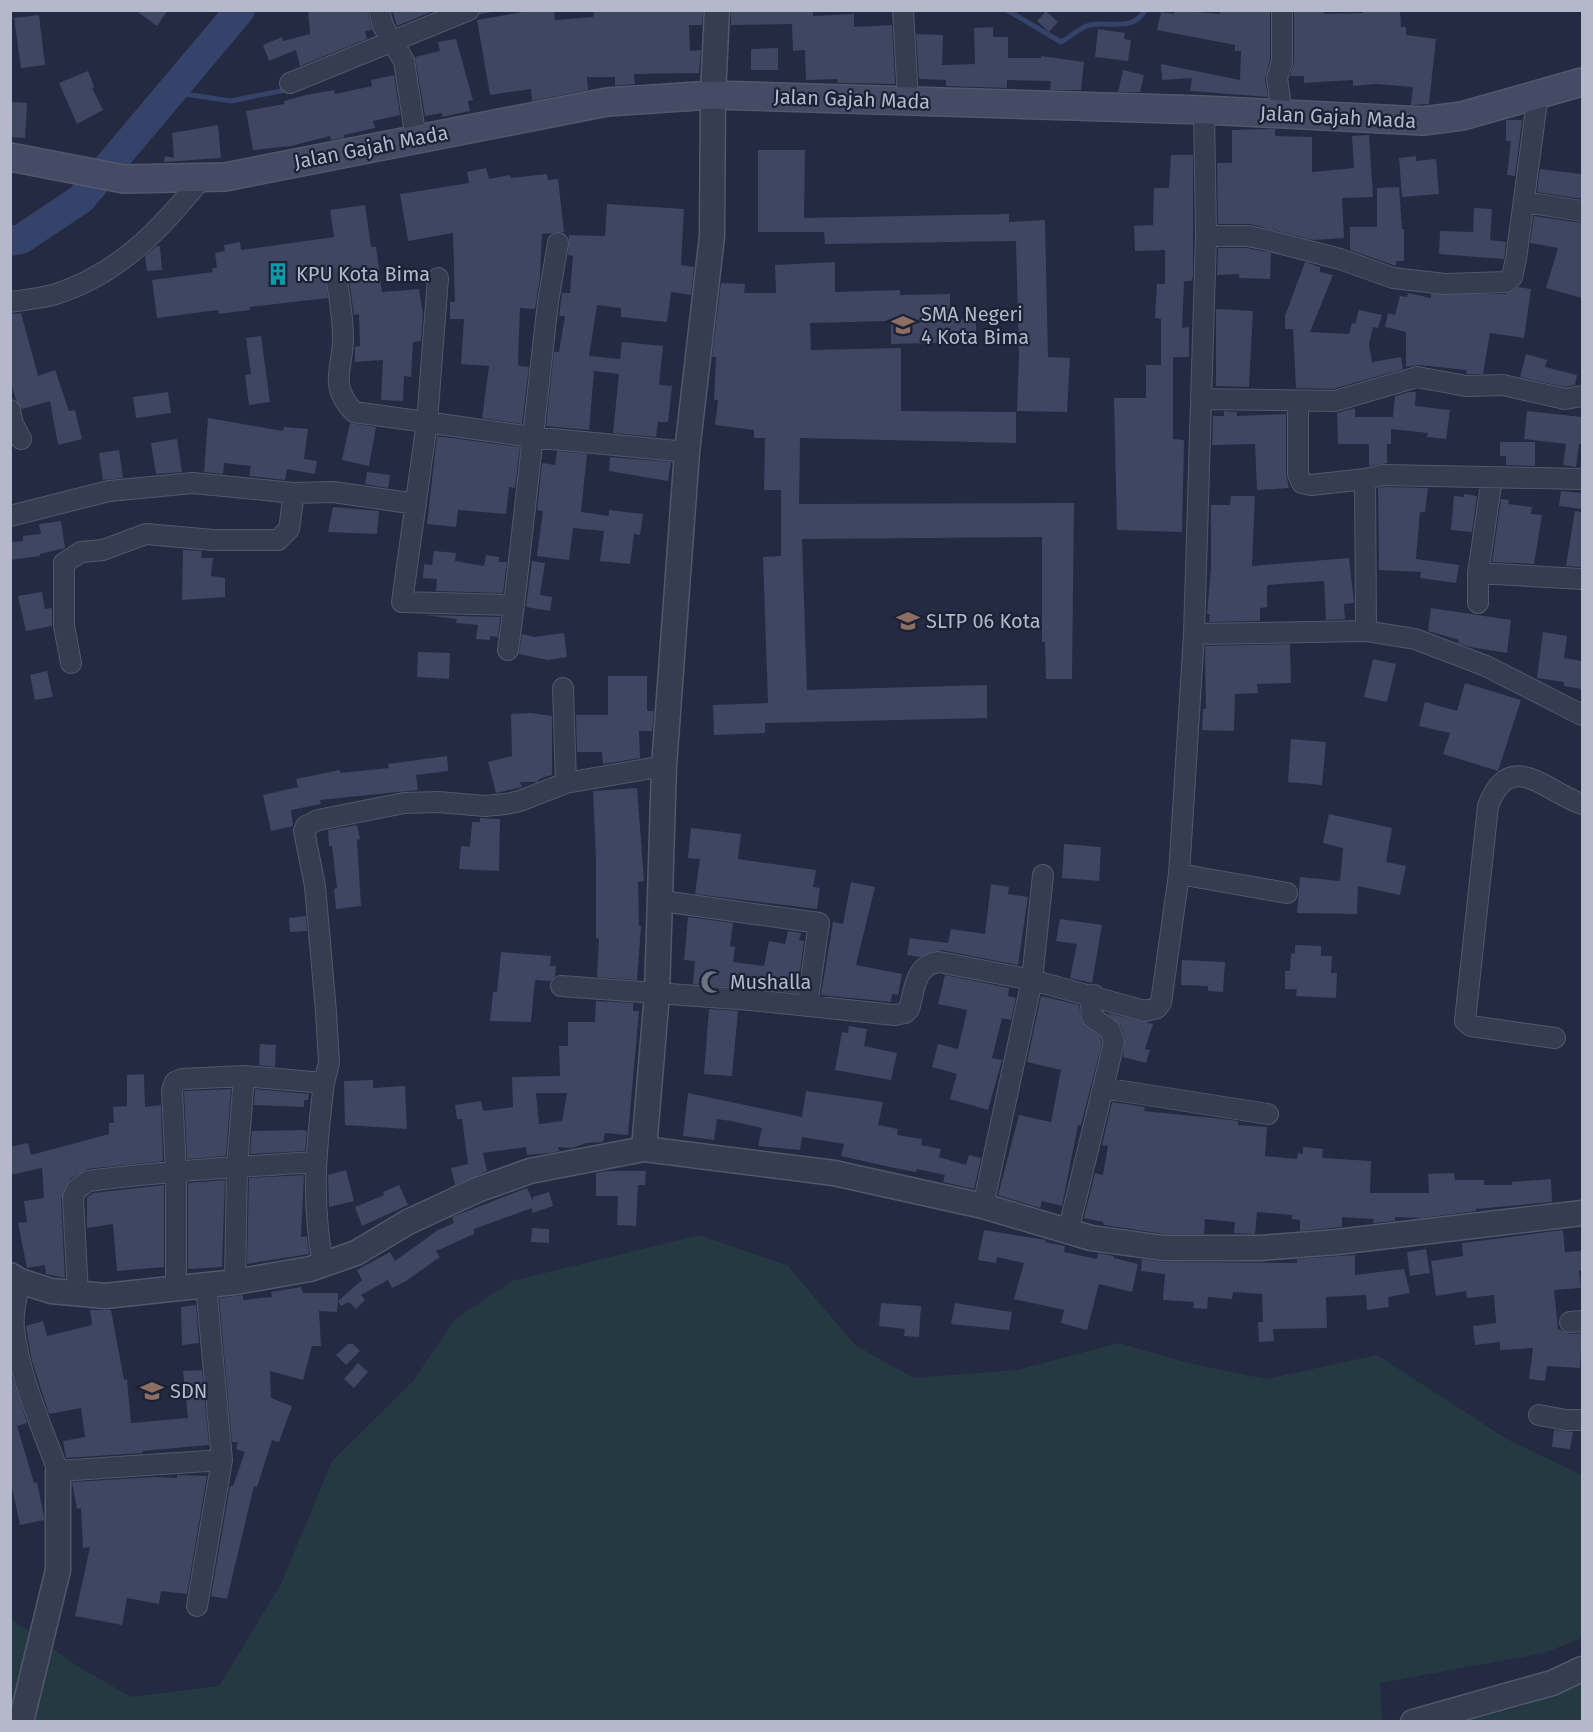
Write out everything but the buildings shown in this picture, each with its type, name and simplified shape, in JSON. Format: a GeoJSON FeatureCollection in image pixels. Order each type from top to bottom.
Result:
{"type":"FeatureCollection","features":[{"type":"Feature","properties":{"kind":"main road","name":"Jalan Gajah Mada"},"geometry":{"type":"LineString","coordinates":[[10,157],[124,179],[225,177],[607,102],[713,95],[1204,110],[1423,121],[1462,116],[1582,82]]}},
{"type":"Feature","properties":{"kind":"street"},"geometry":{"type":"LineString","coordinates":[[379,10],[382,26],[404,61],[416,139]]}},
{"type":"Feature","properties":{"kind":"street"},"geometry":{"type":"LineString","coordinates":[[290,82],[393,43],[469,10]]}},
{"type":"Feature","properties":{"kind":"street"},"geometry":{"type":"LineString","coordinates":[[644,1149],[662,901],[664,766],[687,452],[712,236],[713,95],[717,10]]}},
{"type":"Feature","properties":{"kind":"street"},"geometry":{"type":"LineString","coordinates":[[903,10],[908,100]]}},
{"type":"Feature","properties":{"kind":"street"},"geometry":{"type":"LineString","coordinates":[[1282,10],[1282,62],[1277,78],[1282,114]]}},
{"type":"Feature","properties":{"kind":"street"},"geometry":{"type":"LineString","coordinates":[[1206,236],[1248,236],[1267,240],[1340,259],[1393,278],[1445,284],[1506,282],[1512,277],[1525,201],[1538,94]]}},
{"type":"Feature","properties":{"kind":"street"},"geometry":{"type":"LineString","coordinates":[[561,986],[894,1015],[905,1013],[911,1003],[920,971],[930,963],[939,962],[1032,980],[1094,995],[1145,1011],[1157,1008],[1161,1003],[1179,874],[1194,634],[1203,399],[1206,236],[1204,110]]}},
{"type":"Feature","properties":{"kind":"street"},"geometry":{"type":"LineString","coordinates":[[10,302],[55,294],[81,284],[119,263],[148,240],[202,178]]}},
{"type":"Feature","properties":{"kind":"street"},"geometry":{"type":"LineString","coordinates":[[1525,201],[1582,211]]}},
{"type":"Feature","properties":{"kind":"street"},"geometry":{"type":"LineString","coordinates":[[508,651],[548,302],[558,243]]}},
{"type":"Feature","properties":{"kind":"street"},"geometry":{"type":"LineString","coordinates":[[438,278],[427,422],[408,545],[402,602],[514,605]]}},
{"type":"Feature","properties":{"kind":"street"},"geometry":{"type":"LineString","coordinates":[[337,281],[343,335],[338,362],[342,400],[354,412],[532,437],[687,452]]}},
{"type":"Feature","properties":{"kind":"street"},"geometry":{"type":"LineString","coordinates":[[1203,399],[1335,402],[1417,377],[1466,386],[1503,384],[1565,399],[1582,396]]}},
{"type":"Feature","properties":{"kind":"street"},"geometry":{"type":"LineString","coordinates":[[1298,402],[1298,474],[1302,483],[1311,485],[1365,480],[1383,475],[1582,479]]}},
{"type":"Feature","properties":{"kind":"street"},"geometry":{"type":"LineString","coordinates":[[10,410],[21,439]]}},
{"type":"Feature","properties":{"kind":"street"},"geometry":{"type":"LineString","coordinates":[[1478,603],[1478,573],[1492,477]]}},
{"type":"Feature","properties":{"kind":"street"},"geometry":{"type":"LineString","coordinates":[[1365,480],[1366,631]]}},
{"type":"Feature","properties":{"kind":"street"},"geometry":{"type":"LineString","coordinates":[[10,516],[108,491],[192,483],[294,492],[333,492],[416,504]]}},
{"type":"Feature","properties":{"kind":"street"},"geometry":{"type":"LineString","coordinates":[[71,663],[64,626],[64,562],[81,552],[103,550],[146,534],[213,540],[279,540],[289,529],[294,492]]}},
{"type":"Feature","properties":{"kind":"street"},"geometry":{"type":"LineString","coordinates":[[1478,573],[1582,579]]}},
{"type":"Feature","properties":{"kind":"street"},"geometry":{"type":"LineString","coordinates":[[1194,634],[1366,631],[1415,639],[1476,662],[1582,715]]}},
{"type":"Feature","properties":{"kind":"street"},"geometry":{"type":"LineString","coordinates":[[563,688],[566,783]]}},
{"type":"Feature","properties":{"kind":"street"},"geometry":{"type":"LineString","coordinates":[[324,1265],[314,1205],[314,1162],[324,1083],[329,1063],[315,886],[303,831],[306,826],[318,820],[404,803],[438,802],[485,806],[506,804],[566,783],[664,766]]}},
{"type":"Feature","properties":{"kind":"street"},"geometry":{"type":"LineString","coordinates":[[1555,1038],[1470,1026],[1465,1021],[1488,806],[1496,786],[1506,779],[1515,777],[1545,784],[1582,804]]}},
{"type":"Feature","properties":{"kind":"street"},"geometry":{"type":"LineString","coordinates":[[1179,874],[1287,892]]}},
{"type":"Feature","properties":{"kind":"street"},"geometry":{"type":"LineString","coordinates":[[983,1206],[1032,980],[1043,875]]}},
{"type":"Feature","properties":{"kind":"street"},"geometry":{"type":"LineString","coordinates":[[662,901],[819,923],[807,1006]]}},
{"type":"Feature","properties":{"kind":"street"},"geometry":{"type":"LineString","coordinates":[[1068,1232],[1114,1042],[1110,1030],[1092,1017],[1091,1005],[1094,995]]}},
{"type":"Feature","properties":{"kind":"street"},"geometry":{"type":"LineString","coordinates":[[176,1287],[176,1173],[172,1090],[175,1082],[182,1079],[244,1076],[324,1083]]}},
{"type":"Feature","properties":{"kind":"street"},"geometry":{"type":"LineString","coordinates":[[235,1282],[237,1167],[244,1076]]}},
{"type":"Feature","properties":{"kind":"street"},"geometry":{"type":"LineString","coordinates":[[1103,1088],[1268,1114]]}},
{"type":"Feature","properties":{"kind":"street"},"geometry":{"type":"LineString","coordinates":[[21,1722],[58,1570],[58,1471],[29,1392],[14,1328],[15,1278],[51,1291],[105,1296],[235,1282],[324,1265],[356,1253],[408,1222],[498,1182],[530,1171],[644,1149],[834,1173],[983,1206],[1068,1232],[1163,1248],[1260,1248],[1337,1242],[1582,1213]]}},
{"type":"Feature","properties":{"kind":"street"},"geometry":{"type":"LineString","coordinates":[[78,1294],[73,1204],[77,1189],[88,1181],[140,1173],[176,1173],[314,1162]]}},
{"type":"Feature","properties":{"kind":"street"},"geometry":{"type":"LineString","coordinates":[[197,1606],[222,1460],[206,1285]]}},
{"type":"Feature","properties":{"kind":"street"},"geometry":{"type":"LineString","coordinates":[[1539,1415],[1566,1420],[1582,1420]]}},
{"type":"Feature","properties":{"kind":"street"},"geometry":{"type":"LineString","coordinates":[[58,1471],[222,1460]]}},
{"type":"Feature","properties":{"kind":"street"},"geometry":{"type":"LineString","coordinates":[[1413,1722],[1552,1683],[1582,1669]]}},
{"type":"Feature","properties":{"kind":"shaded area"},"geometry":{"type":"Polygon","coordinates":[[[700,1235],[788,1266],[855,1345],[914,1378],[1017,1370],[1119,1343],[1188,1363],[1266,1379],[1377,1355],[1507,1439],[1582,1475],[1582,1638],[1544,1653],[1380,1683],[1382,1721],[11,1721],[10,1618],[76,1665],[131,1697],[219,1686],[281,1584],[332,1461],[413,1381],[455,1319],[512,1281],[700,1235]]]}},
{"type":"Feature","properties":{"kind":"shaded area"},"geometry":{"type":"Polygon","coordinates":[[[1582,1682],[1582,1721],[1464,1722],[1527,1705],[1582,1682]]]}},
{"type":"Feature","properties":{"kind":"waterway"},"geometry":{"type":"LineString","coordinates":[[10,241],[21,239],[81,199],[240,10]]}},
{"type":"Feature","properties":{"kind":"waterway"},"geometry":{"type":"LineString","coordinates":[[473,13],[489,10]]}},
{"type":"Feature","properties":{"kind":"waterway"},"geometry":{"type":"LineString","coordinates":[[1007,10],[1061,42],[1086,26],[1134,21],[1145,10]]}},
{"type":"Feature","properties":{"kind":"waterway"},"geometry":{"type":"LineString","coordinates":[[171,92],[231,101],[290,89]]}},
{"type":"Feature","properties":{"kind":"place","name":"KPU Kota Bima"},"geometry":{"type":"Point","coordinates":[278,274]}},
{"type":"Feature","properties":{"kind":"place","name":"SMA Negeri 4 Kota Bima"},"geometry":{"type":"Point","coordinates":[903,325]}},
{"type":"Feature","properties":{"kind":"place","name":"SLTP 06 Kota"},"geometry":{"type":"Point","coordinates":[908,621]}},
{"type":"Feature","properties":{"kind":"place","name":"Mushalla"},"geometry":{"type":"Point","coordinates":[712,982]}},
{"type":"Feature","properties":{"kind":"place","name":"SDN"},"geometry":{"type":"Point","coordinates":[152,1391]}}]}
